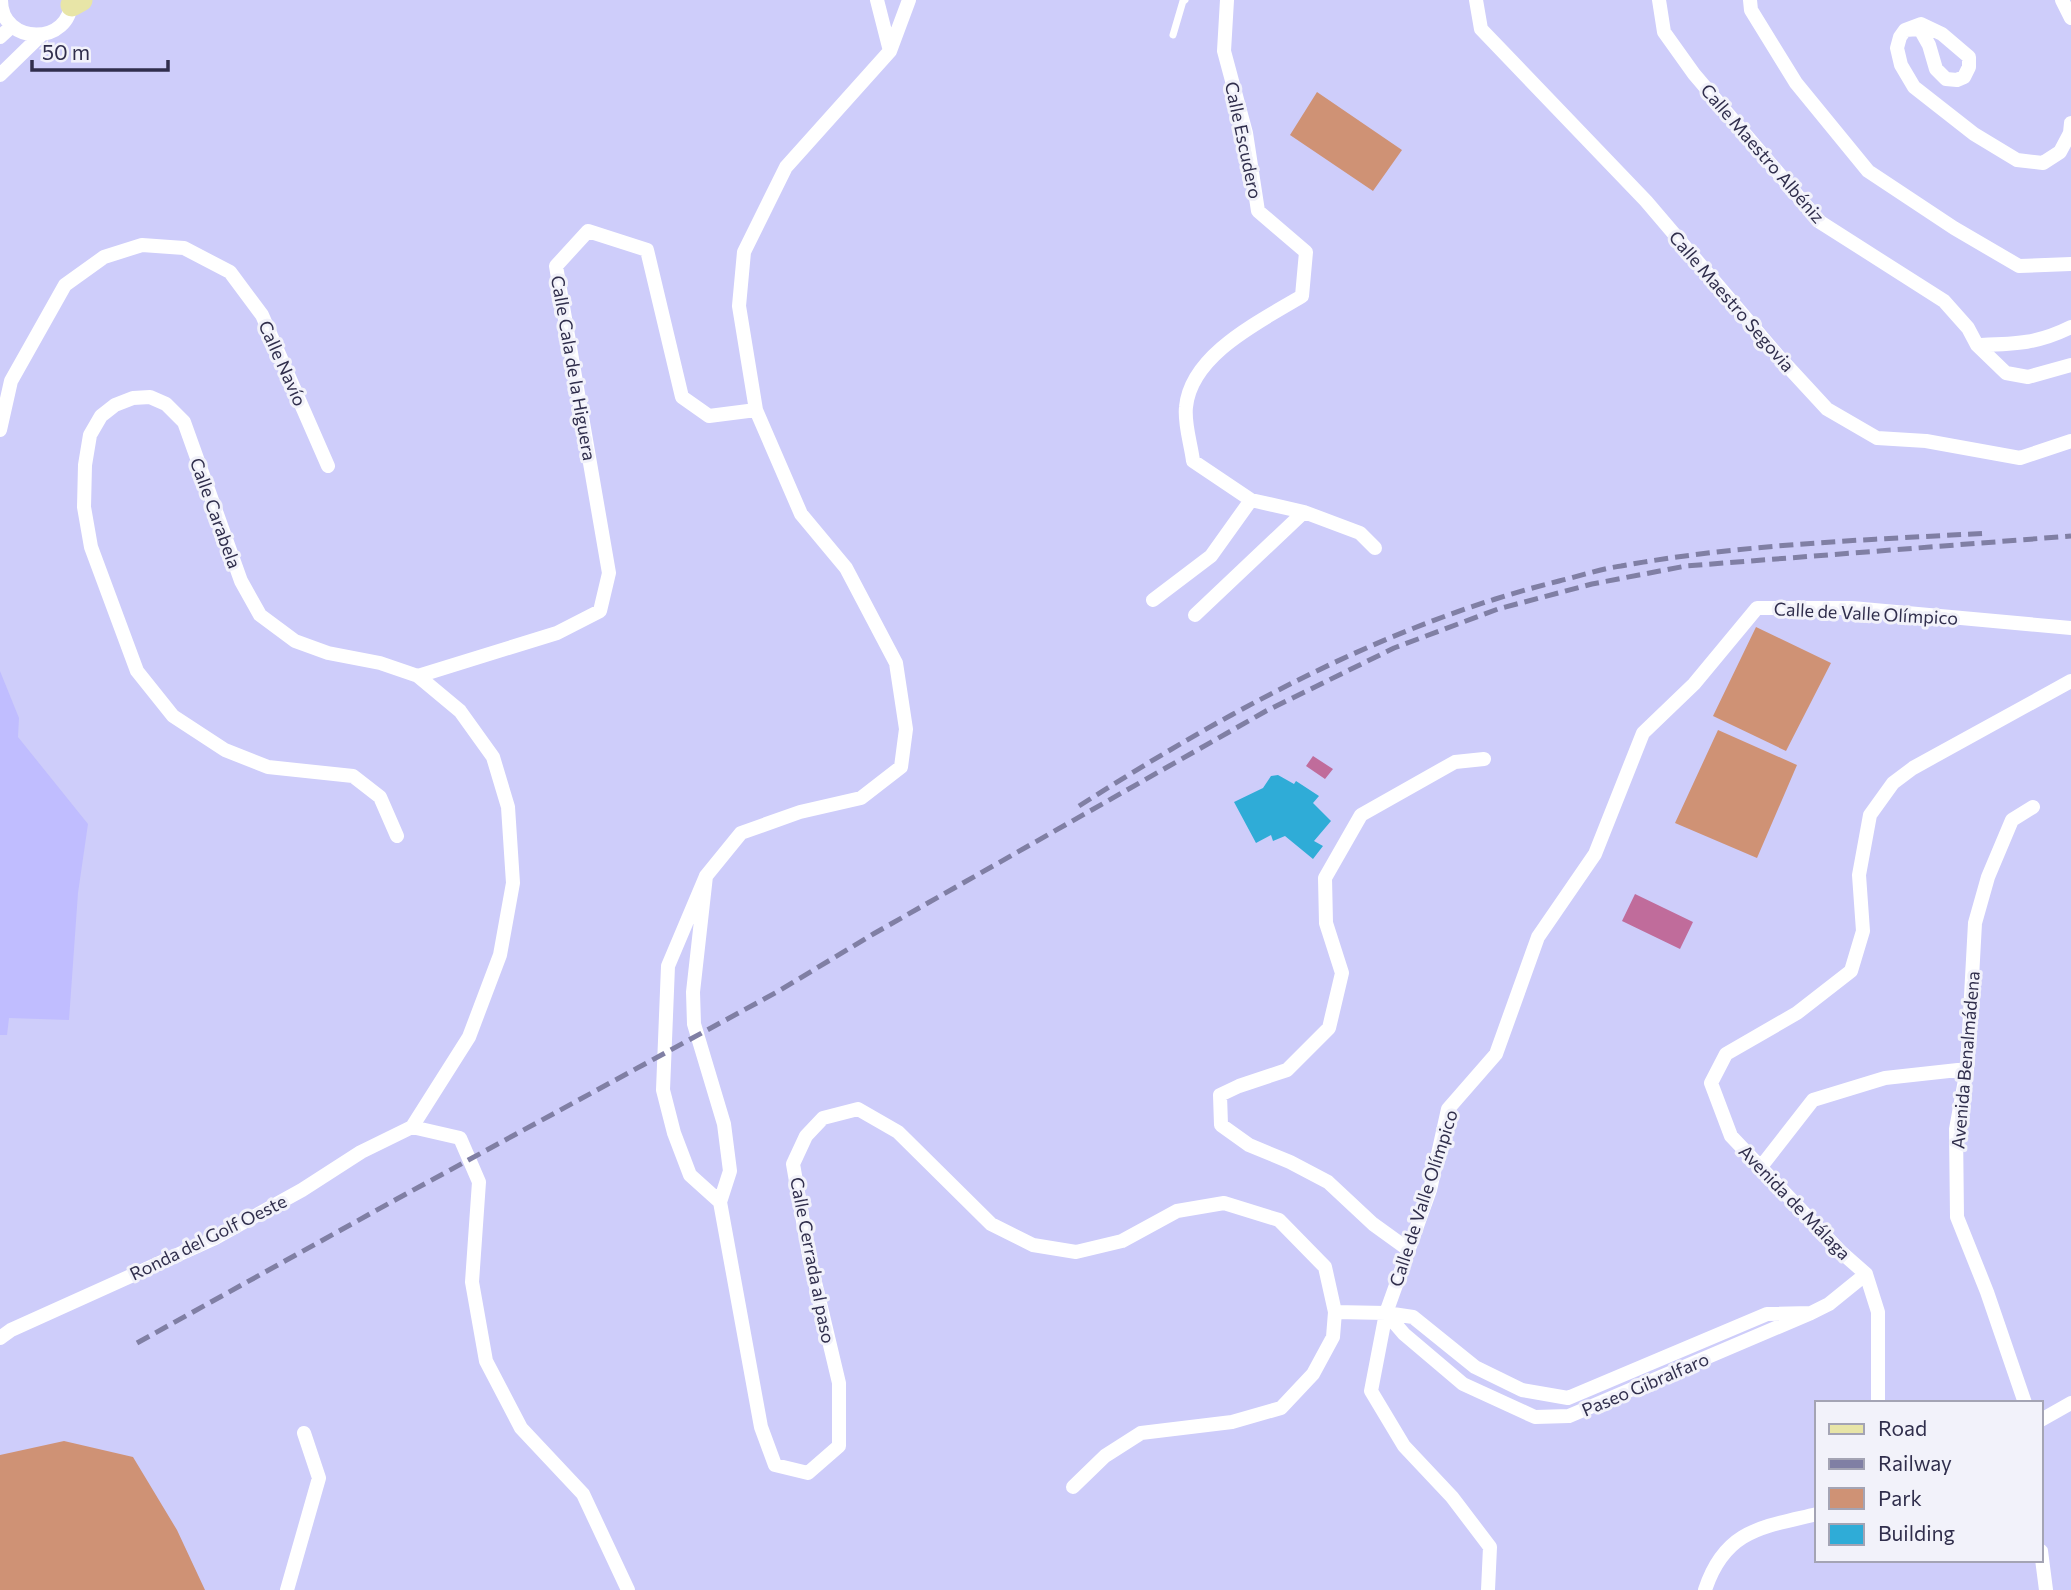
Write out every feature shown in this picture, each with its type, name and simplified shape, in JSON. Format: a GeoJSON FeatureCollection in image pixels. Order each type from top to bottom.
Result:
{"type":"FeatureCollection","features":[{"type":"Feature","properties":{"kind":"street"},"geometry":{"type":"LineString","coordinates":[[1,0],[5,16],[12,26],[30,35],[40,36],[61,26],[74,2]]}},
{"type":"Feature","properties":{"kind":"street"},"geometry":{"type":"LineString","coordinates":[[877,0],[890,51]]}},
{"type":"Feature","properties":{"kind":"street"},"geometry":{"type":"LineString","coordinates":[[720,1202],[690,1175],[674,1133],[663,1090],[668,966],[706,876],[741,833],[800,812],[861,798],[901,767],[906,729],[896,663],[846,568],[801,513],[757,410],[739,306],[744,252],[786,167],[890,51],[909,0]]}},
{"type":"Feature","properties":{"kind":"street","name":"Calle Escudero"},"geometry":{"type":"LineString","coordinates":[[1227,0],[1224,51],[1246,133],[1258,211],[1306,252],[1302,296],[1230,340],[1194,377],[1185,408],[1193,461],[1251,500],[1304,512],[1360,533],[1374,548]]}},
{"type":"Feature","properties":{"kind":"street","name":"Calle Maestro Segovia"},"geometry":{"type":"LineString","coordinates":[[1476,0],[1481,29],[1646,201],[1827,409],[1877,438],[1926,441],[2020,457],[2071,441]]}},
{"type":"Feature","properties":{"kind":"street","name":"Calle Maestro Albéniz"},"geometry":{"type":"LineString","coordinates":[[1659,0],[1664,32],[1694,74],[1820,222],[1944,301],[1968,328],[1977,345],[2006,373],[2028,377],[2071,365]]}},
{"type":"Feature","properties":{"kind":"street"},"geometry":{"type":"LineString","coordinates":[[1750,0],[1751,10],[1797,83],[1868,172],[1954,228],[2018,265],[2071,264]]}},
{"type":"Feature","properties":{"kind":"street"},"geometry":{"type":"LineString","coordinates":[[2062,0],[2071,19]]}},
{"type":"Feature","properties":{"kind":"street"},"geometry":{"type":"LineString","coordinates":[[1905,30],[1920,29],[1929,45],[1936,69],[1946,79],[1958,80],[1964,77],[1969,68],[1969,57],[1942,34],[1920,24],[1905,30],[1897,48],[1901,65],[1913,87],[1974,134],[2017,160],[2043,163],[2060,152],[2070,133],[2071,123]]}},
{"type":"Feature","properties":{"kind":"street"},"geometry":{"type":"LineString","coordinates":[[0,37],[12,26]]}},
{"type":"Feature","properties":{"kind":"street"},"geometry":{"type":"LineString","coordinates":[[0,75],[40,36]]}},
{"type":"Feature","properties":{"kind":"street","name":"Calle Cala de la Higuera"},"geometry":{"type":"LineString","coordinates":[[418,677],[557,633],[600,611],[609,573],[556,266],[588,231],[647,250],[682,397],[709,416],[757,410]]}},
{"type":"Feature","properties":{"kind":"street","name":"Calle Navío"},"geometry":{"type":"LineString","coordinates":[[0,430],[10,381],[65,285],[104,257],[142,245],[184,248],[230,272],[262,315],[328,466]]}},
{"type":"Feature","properties":{"kind":"street"},"geometry":{"type":"LineString","coordinates":[[1977,345],[2014,344],[2047,339],[2071,327]]}},
{"type":"Feature","properties":{"kind":"street","name":"Calle Carabela"},"geometry":{"type":"LineString","coordinates":[[397,836],[380,797],[353,776],[268,767],[225,750],[173,716],[137,671],[91,547],[84,507],[85,465],[90,435],[101,416],[114,405],[133,398],[150,397],[166,404],[184,422],[241,581],[260,615],[295,641],[328,653],[380,663],[418,677],[460,710],[493,757],[508,807],[513,883],[500,955],[469,1037],[412,1127]]}},
{"type":"Feature","properties":{"kind":"street"},"geometry":{"type":"LineString","coordinates":[[1153,600],[1211,556],[1251,500]]}},
{"type":"Feature","properties":{"kind":"street"},"geometry":{"type":"LineString","coordinates":[[1195,615],[1304,512]]}},
{"type":"Feature","properties":{"kind":"street","name":"Calle de Valle Olímpico"},"geometry":{"type":"LineString","coordinates":[[1488,1590],[1490,1547],[1452,1497],[1404,1447],[1371,1391],[1386,1312],[1430,1190],[1448,1109],[1496,1054],[1538,937],[1595,853],[1643,733],[1694,684],[1757,608],[1852,608],[2071,628]]}},
{"type":"Feature","properties":{"kind":"street","name":"Avenida de Málaga"},"geometry":{"type":"LineString","coordinates":[[1878,1401],[1878,1312],[1866,1274],[1841,1252],[1731,1136],[1710,1083],[1726,1054],[1797,1013],[1851,971],[1863,931],[1859,875],[1870,816],[1894,783],[1913,768],[2071,681]]}},
{"type":"Feature","properties":{"kind":"street"},"geometry":{"type":"LineString","coordinates":[[1409,1250],[1373,1224],[1328,1182],[1250,1145],[1221,1125],[1220,1095],[1287,1070],[1329,1028],[1342,973],[1326,923],[1325,878],[1360,815],[1455,762],[1484,759]]}},
{"type":"Feature","properties":{"kind":"street","name":"Avenida Benalmádena"},"geometry":{"type":"LineString","coordinates":[[2024,1401],[1987,1292],[1957,1217],[1956,1129],[1967,1069],[1975,923],[1988,877],[2012,820],[2034,807]]}},
{"type":"Feature","properties":{"kind":"street","name":"Calle Cerrada al paso"},"geometry":{"type":"LineString","coordinates":[[706,876],[693,992],[694,1024],[724,1124],[730,1171],[720,1202],[761,1427],[775,1465],[808,1473],[839,1446],[839,1383],[810,1261],[793,1164],[806,1136],[823,1118],[858,1109],[898,1132],[991,1224],[1033,1245],[1076,1252],[1122,1241],[1177,1211],[1224,1203],[1279,1220],[1325,1268],[1335,1312]]}},
{"type":"Feature","properties":{"kind":"street"},"geometry":{"type":"LineString","coordinates":[[1760,1168],[1813,1100],[1885,1078],[1967,1069]]}},
{"type":"Feature","properties":{"kind":"street"},"geometry":{"type":"LineString","coordinates":[[412,1127],[460,1138],[479,1182],[472,1282],[486,1361],[521,1428],[583,1494],[628,1590]]}},
{"type":"Feature","properties":{"kind":"street","name":"Ronda del Golf Oeste"},"geometry":{"type":"LineString","coordinates":[[0,1338],[11,1330],[215,1238],[302,1190],[361,1152],[412,1127]]}},
{"type":"Feature","properties":{"kind":"street","name":"Paseo Gibralfaro"},"geometry":{"type":"LineString","coordinates":[[1386,1312],[1404,1334],[1463,1384],[1535,1418],[1569,1416],[1811,1313],[1829,1304],[1866,1274]]}},
{"type":"Feature","properties":{"kind":"street"},"geometry":{"type":"LineString","coordinates":[[1073,1487],[1105,1456],[1141,1433],[1233,1422],[1280,1408],[1313,1374],[1333,1337],[1335,1312],[1386,1312]]}},
{"type":"Feature","properties":{"kind":"street","name":"Paseo Gibralfaro"},"geometry":{"type":"LineString","coordinates":[[1386,1312],[1413,1317],[1475,1367],[1522,1390],[1568,1398],[1767,1314],[1811,1313]]}},
{"type":"Feature","properties":{"kind":"street"},"geometry":{"type":"LineString","coordinates":[[2043,1419],[2071,1403]]}},
{"type":"Feature","properties":{"kind":"street"},"geometry":{"type":"LineString","coordinates":[[287,1590],[319,1478],[304,1433]]}},
{"type":"Feature","properties":{"kind":"street"},"geometry":{"type":"LineString","coordinates":[[1706,1590],[1711,1572],[1734,1542],[1758,1528],[1815,1514]]}},
{"type":"Feature","properties":{"kind":"street"},"geometry":{"type":"LineString","coordinates":[[2042,1562],[2046,1590]]}},
{"type":"Feature","properties":{"kind":"lane"},"geometry":{"type":"LineString","coordinates":[[1173,35],[1185,0]]}},
{"type":"Feature","properties":{"kind":"shaded area"},"geometry":{"type":"Polygon","coordinates":[[[0,671],[19,718],[18,737],[88,824],[78,893],[69,1020],[9,1018],[7,1035],[0,1035],[0,671]]]}},
{"type":"Feature","properties":{"kind":"shaded area"},"geometry":{"type":"Polygon","coordinates":[[[1313,756],[1333,769],[1325,779],[1306,766],[1313,756]]]}},
{"type":"Feature","properties":{"kind":"shaded area"},"geometry":{"type":"Polygon","coordinates":[[[1635,894],[1693,922],[1680,949],[1622,921],[1635,894]]]}},
{"type":"Feature","properties":{"kind":"green space"},"geometry":{"type":"Polygon","coordinates":[[[1317,92],[1402,150],[1373,191],[1290,135],[1317,92]]]}},
{"type":"Feature","properties":{"kind":"green space"},"geometry":{"type":"Polygon","coordinates":[[[1756,627],[1831,663],[1786,751],[1713,716],[1756,627]]]}},
{"type":"Feature","properties":{"kind":"green space"},"geometry":{"type":"Polygon","coordinates":[[[1718,730],[1797,765],[1757,858],[1675,823],[1718,730]]]}},
{"type":"Feature","properties":{"kind":"green space"},"geometry":{"type":"Polygon","coordinates":[[[64,1441],[133,1457],[177,1530],[205,1590],[0,1590],[0,1455],[64,1441]]]}},
{"type":"Feature","properties":{"kind":"building"},"geometry":{"type":"Polygon","coordinates":[[[1278,775],[1294,784],[1296,781],[1319,796],[1313,803],[1331,821],[1314,841],[1323,846],[1313,859],[1285,836],[1273,841],[1271,835],[1256,843],[1234,802],[1263,788],[1271,776],[1278,775]]]}},
{"type":"Feature","properties":{"kind":"railway"},"geometry":{"type":"LineString","coordinates":[[1079,806],[1193,737],[1310,674],[1432,621],[1495,599],[1605,569],[1667,559],[1804,544],[1989,533]]}},
{"type":"Feature","properties":{"kind":"railway"},"geometry":{"type":"LineString","coordinates":[[137,1343],[777,992],[875,933],[1266,711],[1394,648],[1498,609],[1592,584],[1686,566],[2071,536]]}}]}
